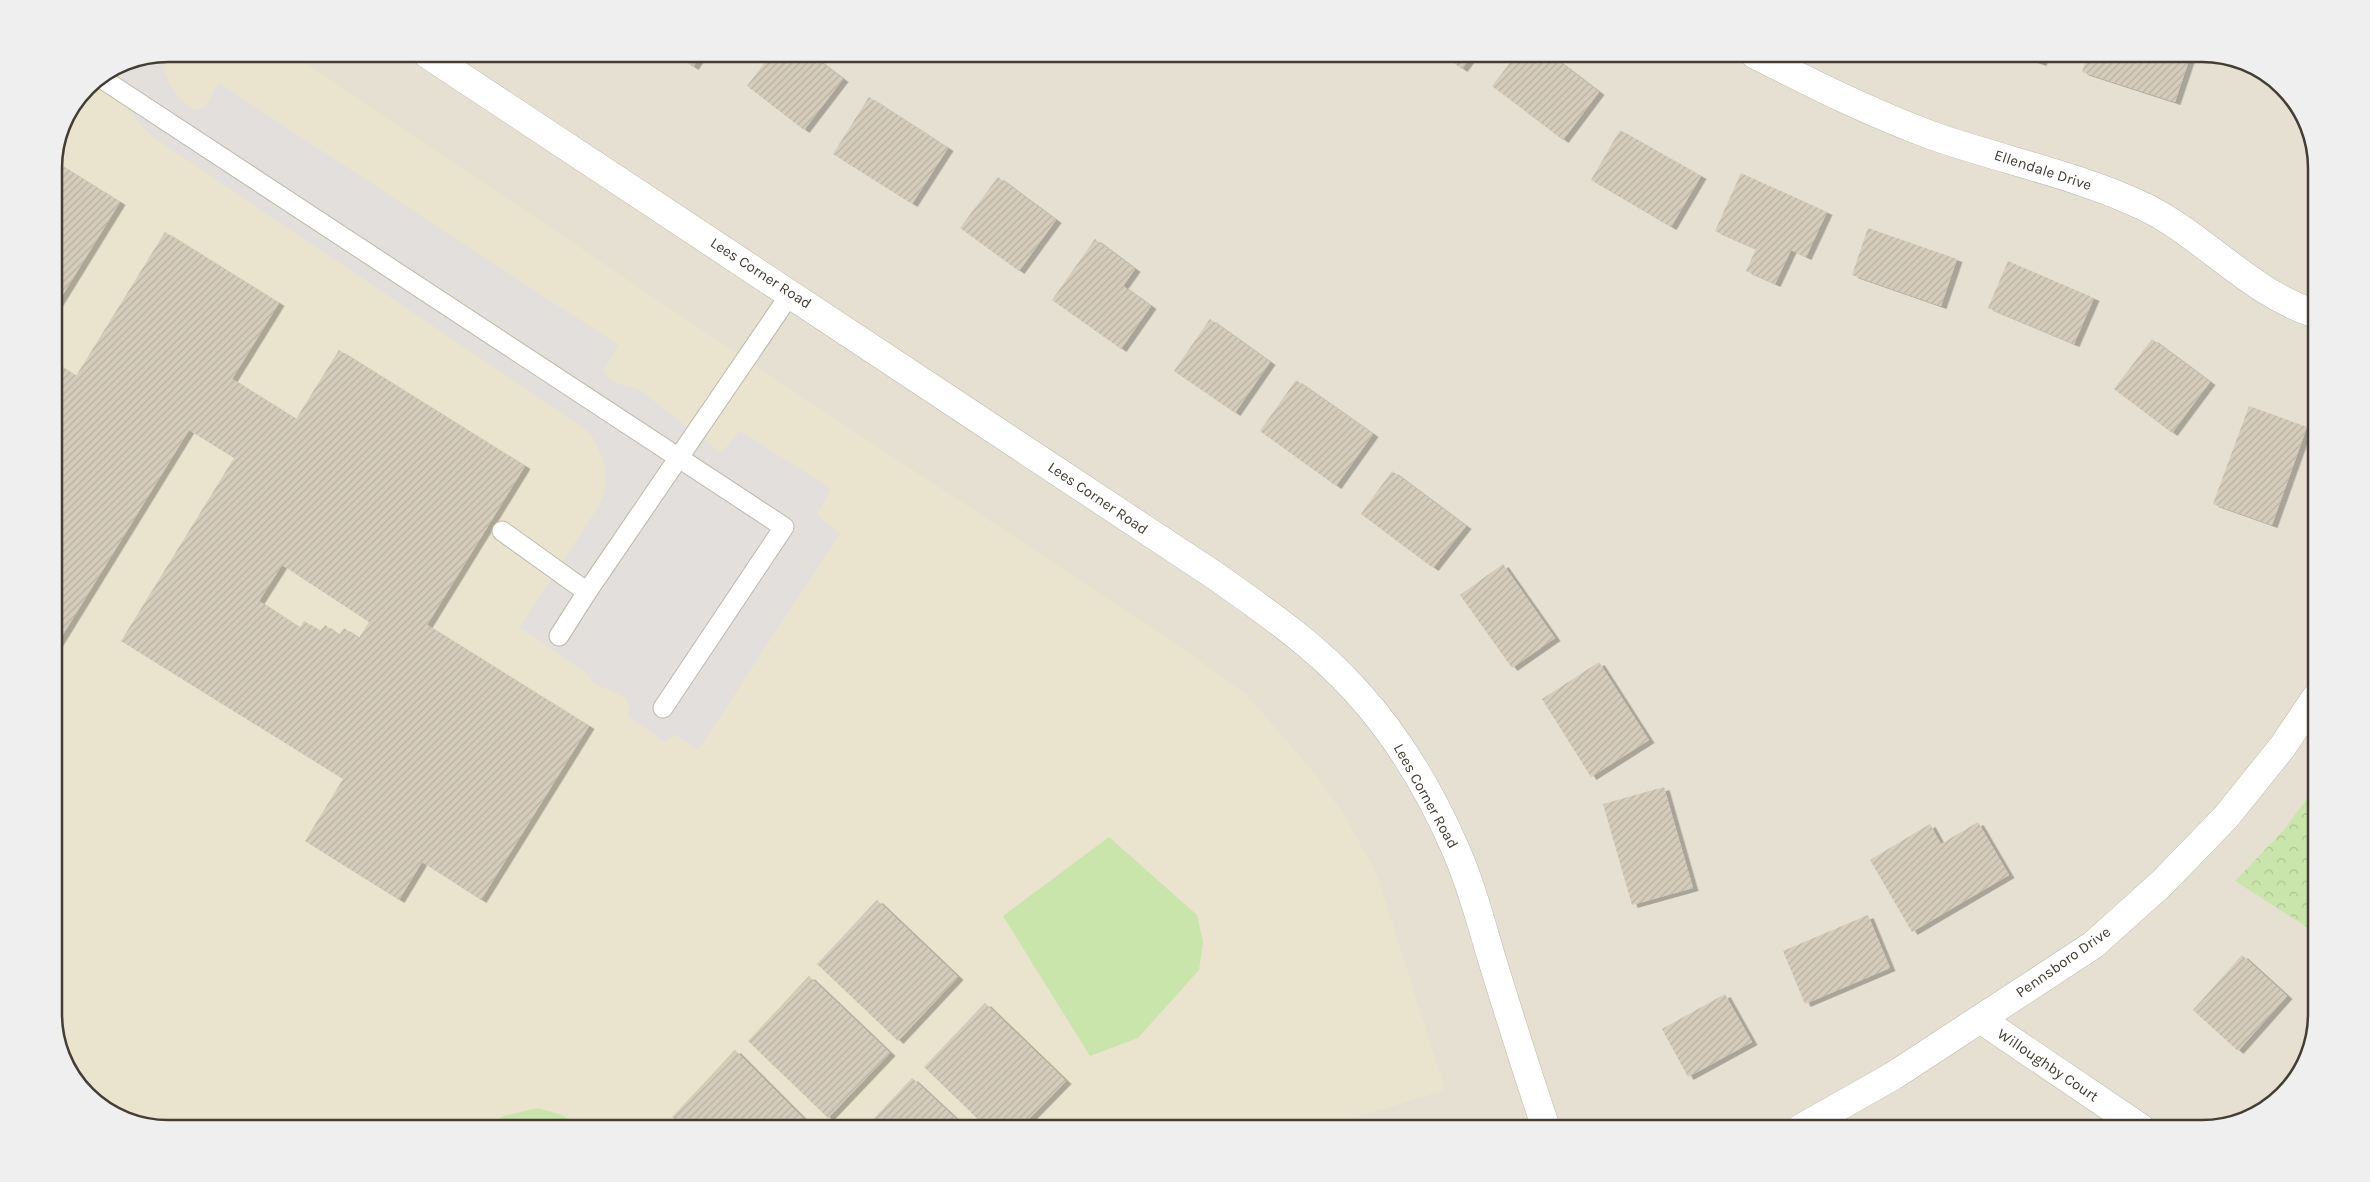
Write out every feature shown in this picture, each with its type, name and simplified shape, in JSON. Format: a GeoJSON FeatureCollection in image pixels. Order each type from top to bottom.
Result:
{"type":"FeatureCollection","features":[{"type":"Feature","properties":{"kind":"street","name":"Lees Corner Road"},"geometry":{"type":"LineString","coordinates":[[439,62],[791,293],[1214,575],[1289,628],[1324,658],[1358,692],[1413,767],[1455,848],[1471,891],[1520,1054],[1543,1120]]}},
{"type":"Feature","properties":{"kind":"street","name":"Ellendale Drive"},"geometry":{"type":"LineString","coordinates":[[1769,62],[1835,96],[1936,136],[2113,193],[2148,209],[2180,227],[2263,288],[2307,310]]}},
{"type":"Feature","properties":{"kind":"street","name":"Pennsboro Drive"},"geometry":{"type":"LineString","coordinates":[[1815,1120],[1893,1076],[2093,945],[2162,883],[2226,817],[2283,746],[2308,709]]}},
{"type":"Feature","properties":{"kind":"street","name":"Willoughby Court"},"geometry":{"type":"LineString","coordinates":[[1980,1019],[2129,1120]]}},
{"type":"Feature","properties":{"kind":"lane"},"geometry":{"type":"LineString","coordinates":[[107,82],[784,527],[663,708]]}},
{"type":"Feature","properties":{"kind":"lane"},"geometry":{"type":"LineString","coordinates":[[559,636],[791,293]]}},
{"type":"Feature","properties":{"kind":"lane"},"geometry":{"type":"LineString","coordinates":[[502,531],[587,592]]}},
{"type":"Feature","properties":{"kind":"shaded area"},"geometry":{"type":"Polygon","coordinates":[[[165,62],[164,71],[169,83],[180,99],[192,109],[199,110],[207,105],[218,83],[618,345],[603,371],[613,382],[638,389],[721,453],[740,431],[831,489],[817,515],[840,533],[698,750],[674,734],[665,742],[628,716],[629,705],[626,698],[590,681],[592,677],[520,627],[600,504],[605,488],[606,475],[603,459],[593,437],[584,428],[149,134],[133,115],[123,97],[121,80],[123,73],[128,71],[141,66],[165,62]]]}},
{"type":"Feature","properties":{"kind":"shaded area"},"geometry":{"type":"Polygon","coordinates":[[[304,62],[781,383],[1169,639],[1246,694],[1317,776],[1346,818],[1377,875],[1445,1090],[1347,1120],[168,1120],[141,1116],[121,1109],[109,1102],[80,1073],[73,1061],[68,1048],[63,1021],[63,154],[73,121],[80,109],[93,93],[109,80],[141,66],[154,63],[304,62]]]}},
{"type":"Feature","properties":{"kind":"shaded area"},"geometry":{"type":"Polygon","coordinates":[[[2202,62],[2229,66],[2249,73],[2261,80],[2290,109],[2302,134],[2307,161],[2308,1014],[2304,1041],[2297,1061],[2290,1073],[2261,1102],[2229,1116],[2202,1120],[168,1120],[141,1116],[121,1109],[109,1102],[80,1073],[68,1048],[63,1021],[63,154],[73,121],[93,93],[115,77],[141,66],[154,63],[2202,62]]]}},
{"type":"Feature","properties":{"kind":"green space"},"geometry":{"type":"Polygon","coordinates":[[[2308,798],[2308,928],[2235,881],[2283,831],[2308,798]]]}},
{"type":"Feature","properties":{"kind":"green space"},"geometry":{"type":"Polygon","coordinates":[[[1109,837],[1197,915],[1203,942],[1199,970],[1138,1038],[1090,1056],[1003,916],[1109,837]]]}},
{"type":"Feature","properties":{"kind":"green space"},"geometry":{"type":"Polygon","coordinates":[[[538,1108],[562,1115],[570,1120],[496,1120],[504,1116],[538,1108]]]}},
{"type":"Feature","properties":{"kind":"building"},"geometry":{"type":"Polygon","coordinates":[[[686,62],[696,62],[693,67],[686,62]]]}},
{"type":"Feature","properties":{"kind":"building"},"geometry":{"type":"Polygon","coordinates":[[[765,62],[821,62],[843,79],[804,130],[747,86],[765,62]]]}},
{"type":"Feature","properties":{"kind":"building"},"geometry":{"type":"Polygon","coordinates":[[[1452,62],[1467,62],[1462,69],[1452,62]]]}},
{"type":"Feature","properties":{"kind":"building"},"geometry":{"type":"Polygon","coordinates":[[[1511,62],[1560,62],[1599,92],[1563,140],[1492,86],[1511,62]]]}},
{"type":"Feature","properties":{"kind":"building"},"geometry":{"type":"Polygon","coordinates":[[[2085,62],[2188,62],[2175,102],[2082,72],[2085,62]]]}},
{"type":"Feature","properties":{"kind":"building"},"geometry":{"type":"Polygon","coordinates":[[[869,97],[948,148],[912,204],[833,154],[869,97]]]}},
{"type":"Feature","properties":{"kind":"building"},"geometry":{"type":"Polygon","coordinates":[[[1620,130],[1701,176],[1671,227],[1591,180],[1620,130]]]}},
{"type":"Feature","properties":{"kind":"building"},"geometry":{"type":"Polygon","coordinates":[[[63,167],[120,202],[63,294],[63,167]]]}},
{"type":"Feature","properties":{"kind":"building"},"geometry":{"type":"Polygon","coordinates":[[[1741,173],[1827,212],[1806,257],[1791,250],[1775,284],[1746,271],[1756,249],[1715,231],[1741,173]]]}},
{"type":"Feature","properties":{"kind":"building"},"geometry":{"type":"Polygon","coordinates":[[[998,177],[1056,220],[1019,271],[960,228],[998,177]]]}},
{"type":"Feature","properties":{"kind":"building"},"geometry":{"type":"Polygon","coordinates":[[[1868,228],[1957,259],[1941,306],[1852,275],[1868,228]]]}},
{"type":"Feature","properties":{"kind":"building"},"geometry":{"type":"Polygon","coordinates":[[[165,232],[279,303],[232,379],[296,419],[339,350],[525,466],[427,625],[589,726],[481,900],[422,862],[399,900],[305,841],[343,779],[121,641],[234,458],[189,430],[63,634],[63,368],[76,376],[165,232]],[[282,565],[259,601],[300,628],[304,621],[320,631],[325,625],[339,635],[344,628],[359,638],[369,622],[282,565]]]}},
{"type":"Feature","properties":{"kind":"building"},"geometry":{"type":"Polygon","coordinates":[[[1095,239],[1135,269],[1123,286],[1151,306],[1121,349],[1052,300],[1095,239]]]}},
{"type":"Feature","properties":{"kind":"building"},"geometry":{"type":"Polygon","coordinates":[[[2008,261],[2094,298],[2074,344],[1988,308],[2008,261]]]}},
{"type":"Feature","properties":{"kind":"building"},"geometry":{"type":"Polygon","coordinates":[[[1210,319],[1270,362],[1235,413],[1174,371],[1210,319]]]}},
{"type":"Feature","properties":{"kind":"building"},"geometry":{"type":"Polygon","coordinates":[[[2152,339],[2210,382],[2172,433],[2114,389],[2152,339]]]}},
{"type":"Feature","properties":{"kind":"building"},"geometry":{"type":"Polygon","coordinates":[[[1296,380],[1373,434],[1336,486],[1260,431],[1296,380]]]}},
{"type":"Feature","properties":{"kind":"building"},"geometry":{"type":"Polygon","coordinates":[[[2249,406],[2307,427],[2272,525],[2213,504],[2249,406]]]}},
{"type":"Feature","properties":{"kind":"building"},"geometry":{"type":"Polygon","coordinates":[[[1392,471],[1466,526],[1433,568],[1361,514],[1392,471]]]}},
{"type":"Feature","properties":{"kind":"building"},"geometry":{"type":"Polygon","coordinates":[[[1503,564],[1555,638],[1512,668],[1460,595],[1503,564]]]}},
{"type":"Feature","properties":{"kind":"building"},"geometry":{"type":"Polygon","coordinates":[[[1599,662],[1649,740],[1591,777],[1542,699],[1599,662]]]}},
{"type":"Feature","properties":{"kind":"building"},"geometry":{"type":"Polygon","coordinates":[[[1664,787],[1693,888],[1632,905],[1603,804],[1664,787]]]}},
{"type":"Feature","properties":{"kind":"building"},"geometry":{"type":"Polygon","coordinates":[[[1978,822],[2009,875],[1912,932],[1870,860],[1930,824],[1941,844],[1978,822]]]}},
{"type":"Feature","properties":{"kind":"building"},"geometry":{"type":"Polygon","coordinates":[[[877,900],[958,977],[898,1041],[817,964],[877,900]]]}},
{"type":"Feature","properties":{"kind":"building"},"geometry":{"type":"Polygon","coordinates":[[[1868,915],[1890,968],[1805,1004],[1783,951],[1868,915]]]}},
{"type":"Feature","properties":{"kind":"building"},"geometry":{"type":"Polygon","coordinates":[[[2242,955],[2287,996],[2238,1051],[2193,1010],[2242,955]]]}},
{"type":"Feature","properties":{"kind":"building"},"geometry":{"type":"Polygon","coordinates":[[[809,976],[890,1053],[828,1118],[748,1041],[809,976]]]}},
{"type":"Feature","properties":{"kind":"building"},"geometry":{"type":"Polygon","coordinates":[[[1725,994],[1752,1042],[1688,1077],[1662,1029],[1725,994]]]}},
{"type":"Feature","properties":{"kind":"building"},"geometry":{"type":"Polygon","coordinates":[[[985,1003],[1066,1081],[1028,1120],[979,1120],[924,1067],[985,1003]]]}},
{"type":"Feature","properties":{"kind":"building"},"geometry":{"type":"Polygon","coordinates":[[[735,1050],[805,1120],[676,1120],[672,1117],[735,1050]]]}},
{"type":"Feature","properties":{"kind":"building"},"geometry":{"type":"Polygon","coordinates":[[[912,1078],[957,1120],[873,1120],[912,1078]]]}}]}
